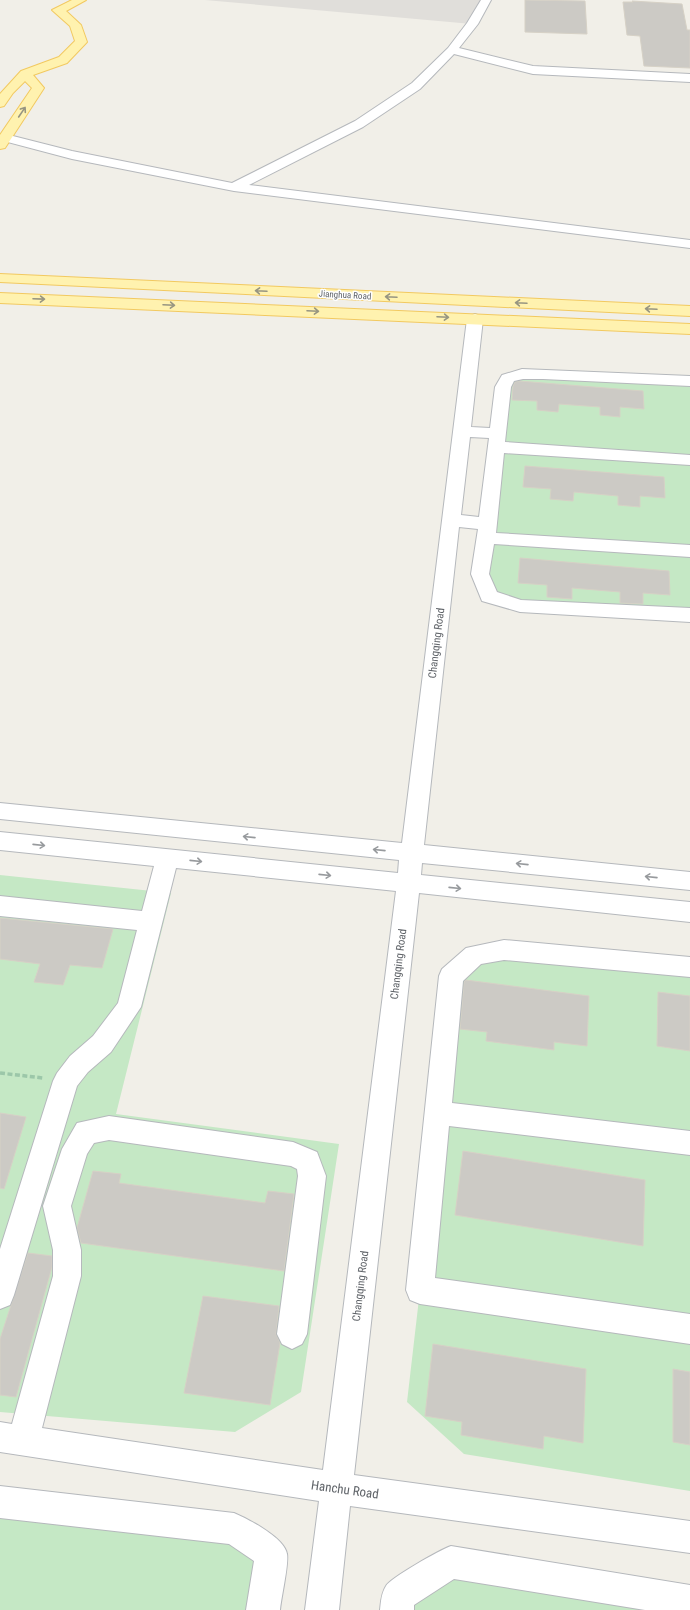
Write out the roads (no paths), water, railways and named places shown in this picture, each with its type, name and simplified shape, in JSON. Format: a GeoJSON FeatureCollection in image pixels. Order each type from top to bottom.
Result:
{"type":"FeatureCollection","features":[{"type":"Feature","properties":{"kind":"main road"},"geometry":{"type":"LineString","coordinates":[[58,10],[65,0]]}},
{"type":"Feature","properties":{"kind":"main road"},"geometry":{"type":"LineString","coordinates":[[58,10],[81,0]]}},
{"type":"Feature","properties":{"kind":"main road"},"geometry":{"type":"LineString","coordinates":[[0,103],[9,90],[25,74],[63,60],[81,42],[75,25],[58,10]]}},
{"type":"Feature","properties":{"kind":"main road"},"geometry":{"type":"LineString","coordinates":[[2,141],[38,88],[25,74]]}},
{"type":"Feature","properties":{"kind":"main road","name":"Jianghua Road"},"geometry":{"type":"LineString","coordinates":[[0,278],[690,311]]}},
{"type":"Feature","properties":{"kind":"main road","name":"Jianghua Road"},"geometry":{"type":"LineString","coordinates":[[0,298],[690,329]]}},
{"type":"Feature","properties":{"kind":"street"},"geometry":{"type":"LineString","coordinates":[[234,187],[359,124],[416,86],[452,50],[472,24],[486,0]]}},
{"type":"Feature","properties":{"kind":"street"},"geometry":{"type":"LineString","coordinates":[[452,50],[533,70],[690,78]]}},
{"type":"Feature","properties":{"kind":"street"},"geometry":{"type":"LineString","coordinates":[[2,141],[234,187],[690,244]]}},
{"type":"Feature","properties":{"kind":"street","name":"Changqing Road"},"geometry":{"type":"LineString","coordinates":[[322,1610],[475,319]]}},
{"type":"Feature","properties":{"kind":"street"},"geometry":{"type":"LineString","coordinates":[[690,381],[522,374],[508,378],[503,387],[487,531],[480,574],[489,596],[520,606],[690,616]]}},
{"type":"Feature","properties":{"kind":"street"},"geometry":{"type":"LineString","coordinates":[[461,431],[497,441],[690,460]]}},
{"type":"Feature","properties":{"kind":"street"},"geometry":{"type":"LineString","coordinates":[[451,520],[487,531],[690,551]]}},
{"type":"Feature","properties":{"kind":"street"},"geometry":{"type":"LineString","coordinates":[[0,811],[690,881]]}},
{"type":"Feature","properties":{"kind":"street"},"geometry":{"type":"LineString","coordinates":[[0,841],[690,912]]}},
{"type":"Feature","properties":{"kind":"street"},"geometry":{"type":"LineString","coordinates":[[0,1295],[66,1081],[79,1064],[102,1044],[129,1007],[167,858]]}},
{"type":"Feature","properties":{"kind":"street"},"geometry":{"type":"LineString","coordinates":[[0,906],[150,922]]}},
{"type":"Feature","properties":{"kind":"street"},"geometry":{"type":"LineString","coordinates":[[690,967],[504,950],[476,955],[451,976],[420,1290],[690,1329]]}},
{"type":"Feature","properties":{"kind":"street"},"geometry":{"type":"LineString","coordinates":[[438,1113],[690,1143]]}},
{"type":"Feature","properties":{"kind":"street"},"geometry":{"type":"LineString","coordinates":[[12,1439],[67,1276],[67,1250],[57,1206],[75,1149],[86,1132],[109,1128],[293,1154],[308,1161],[312,1176],[292,1334]]}},
{"type":"Feature","properties":{"kind":"street","name":"Hanchu Road"},"geometry":{"type":"LineString","coordinates":[[12,1439],[336,1488],[690,1537]]}},
{"type":"Feature","properties":{"kind":"street"},"geometry":{"type":"LineString","coordinates":[[0,1502],[234,1530],[271,1554],[263,1610]]}},
{"type":"Feature","properties":{"kind":"street"},"geometry":{"type":"LineString","coordinates":[[397,1610],[398,1596],[451,1562],[690,1601]]}}]}
